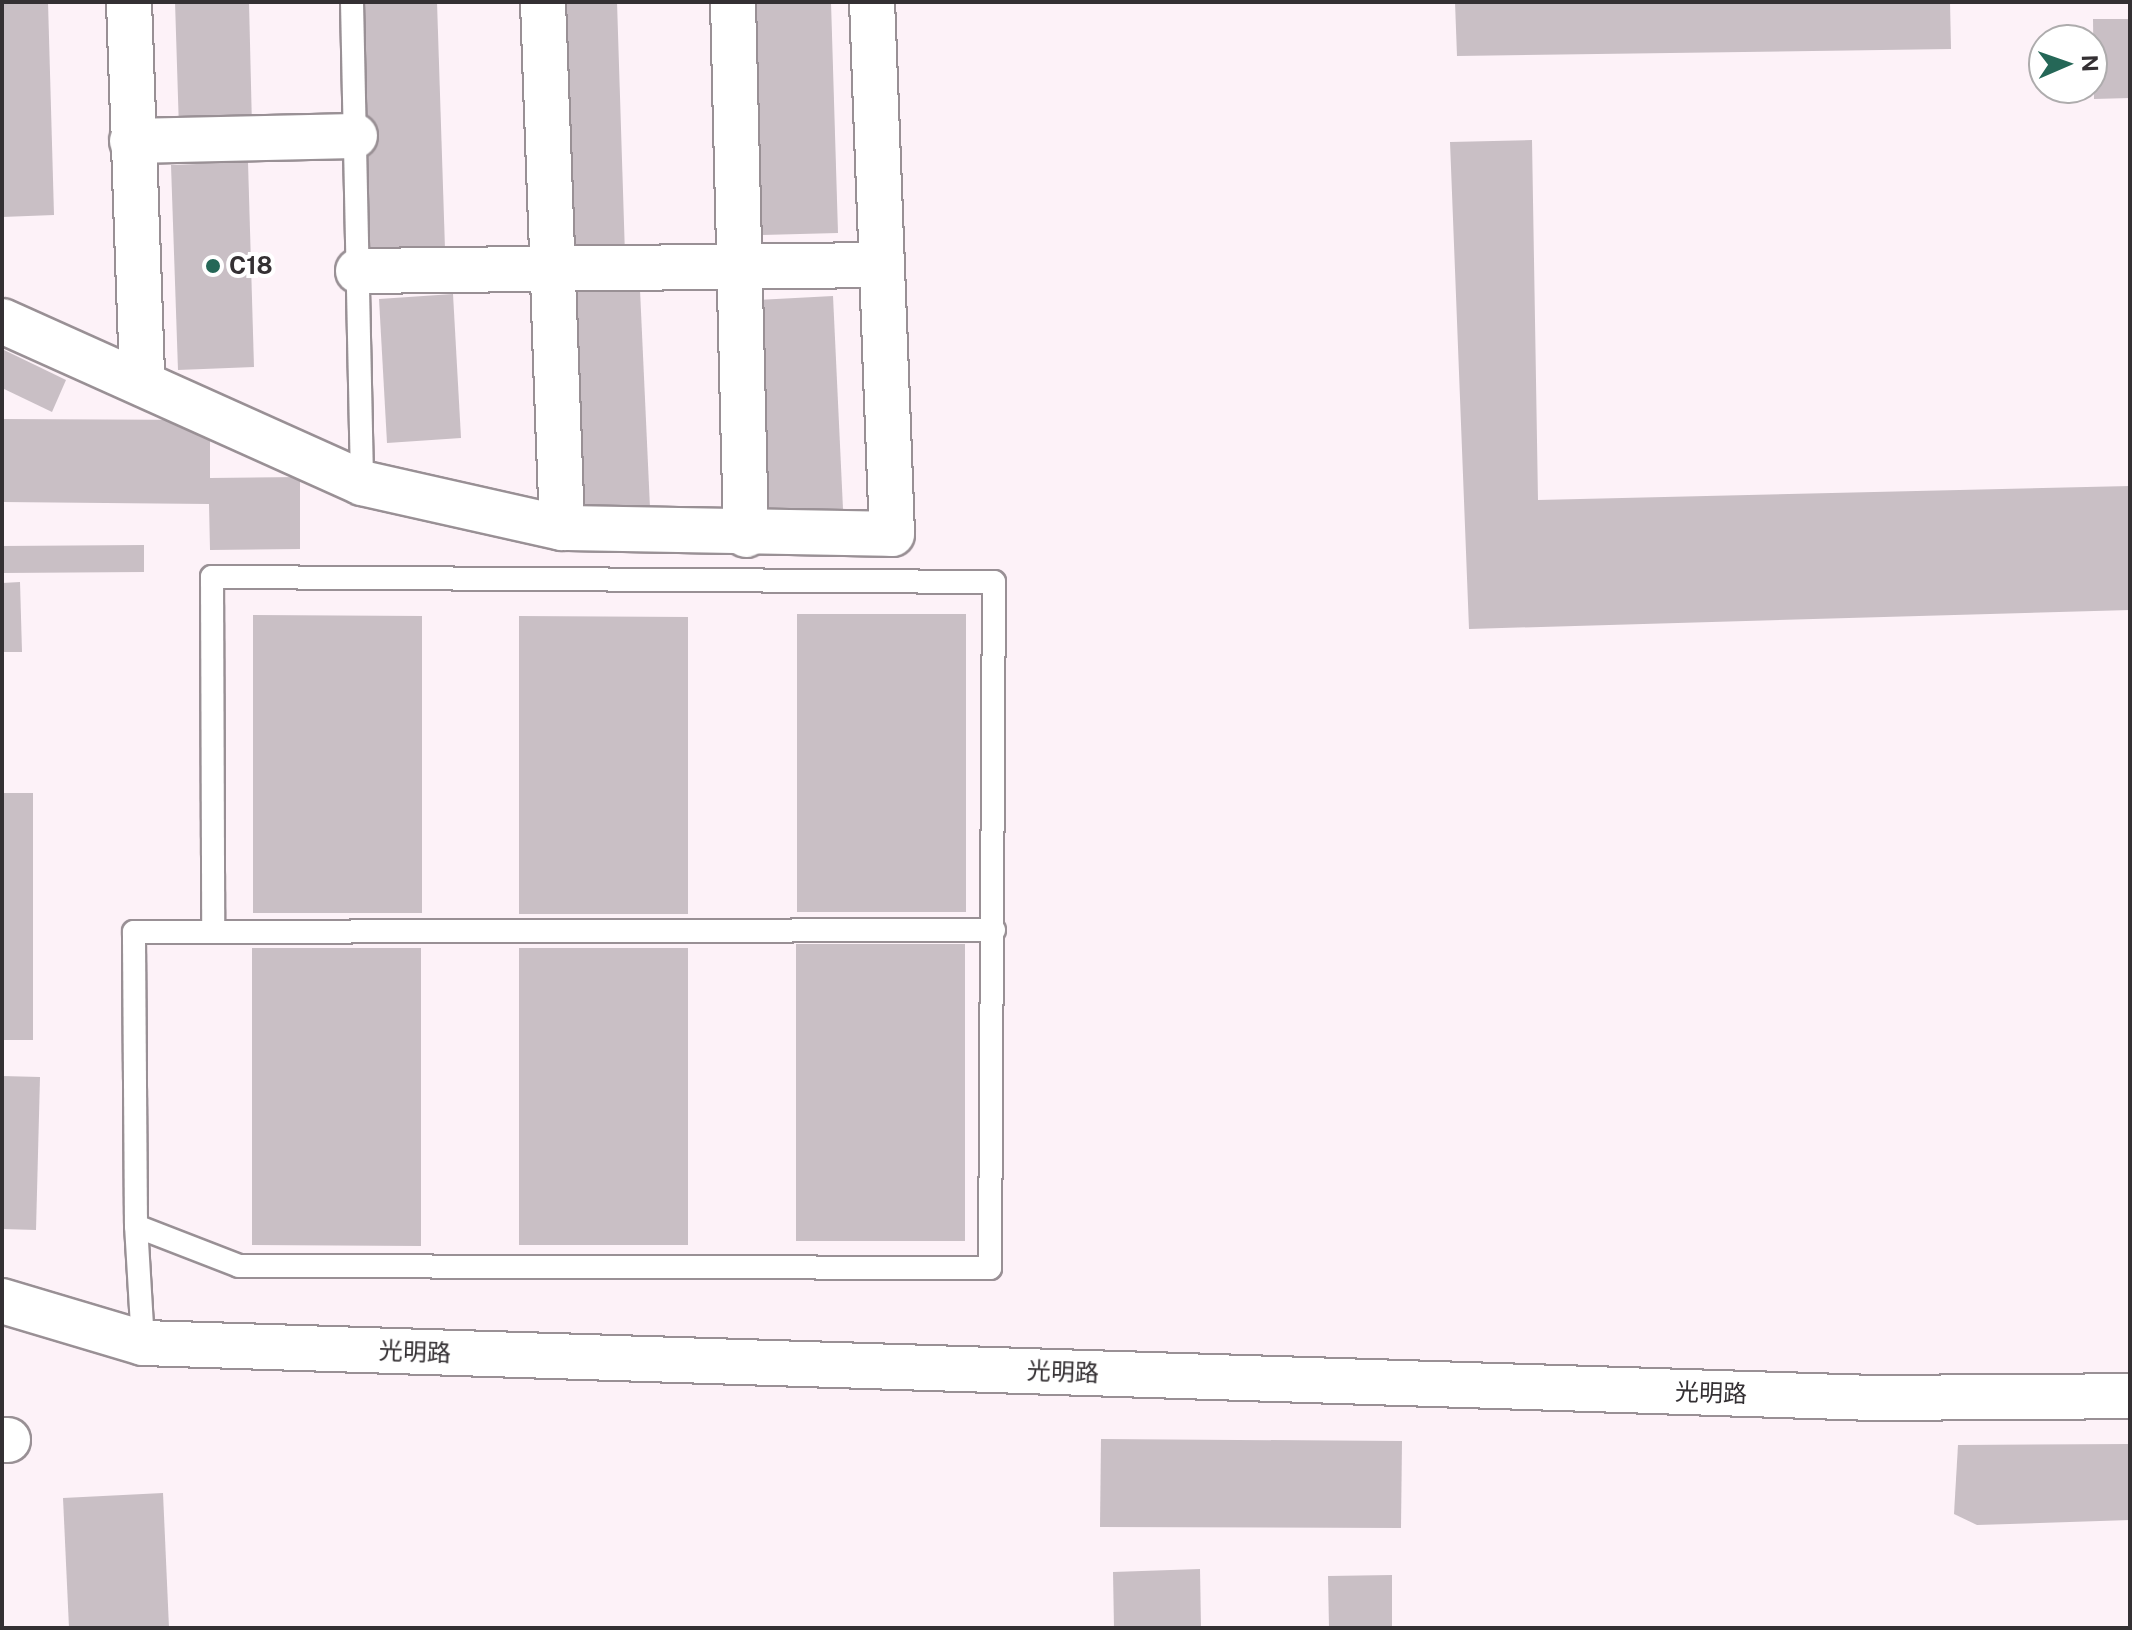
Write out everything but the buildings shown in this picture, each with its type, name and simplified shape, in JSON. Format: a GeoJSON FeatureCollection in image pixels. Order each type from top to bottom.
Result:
{"type":"FeatureCollection","features":[{"type":"Feature","properties":{"kind":"street"},"geometry":{"type":"LineString","coordinates":[[129,2],[142,382]]}},
{"type":"Feature","properties":{"kind":"street"},"geometry":{"type":"LineString","coordinates":[[543,2],[562,528]]}},
{"type":"Feature","properties":{"kind":"street"},"geometry":{"type":"LineString","coordinates":[[733,2],[746,535]]}},
{"type":"Feature","properties":{"kind":"street"},"geometry":{"type":"LineString","coordinates":[[2,321],[362,483],[562,528],[746,535],[892,534],[879,265],[872,2]]}},
{"type":"Feature","properties":{"kind":"street"},"geometry":{"type":"LineString","coordinates":[[132,141],[355,136]]}},
{"type":"Feature","properties":{"kind":"street"},"geometry":{"type":"LineString","coordinates":[[358,271],[739,264],[879,265]]}},
{"type":"Feature","properties":{"kind":"street","name":"光明路"},"geometry":{"type":"LineString","coordinates":[[2,1301],[143,1343],[1856,1398],[2130,1396]]}},
{"type":"Feature","properties":{"kind":"lane"},"geometry":{"type":"LineString","coordinates":[[352,2],[362,483]]}},
{"type":"Feature","properties":{"kind":"lane"},"geometry":{"type":"LineString","coordinates":[[136,1226],[239,1266],[990,1268],[994,582],[212,577],[213,932]]}},
{"type":"Feature","properties":{"kind":"lane"},"geometry":{"type":"LineString","coordinates":[[143,1343],[136,1226],[134,932],[994,930]]}},
{"type":"Feature","properties":{"kind":"place","name":"C18"},"geometry":{"type":"Point","coordinates":[213,266]}}]}
